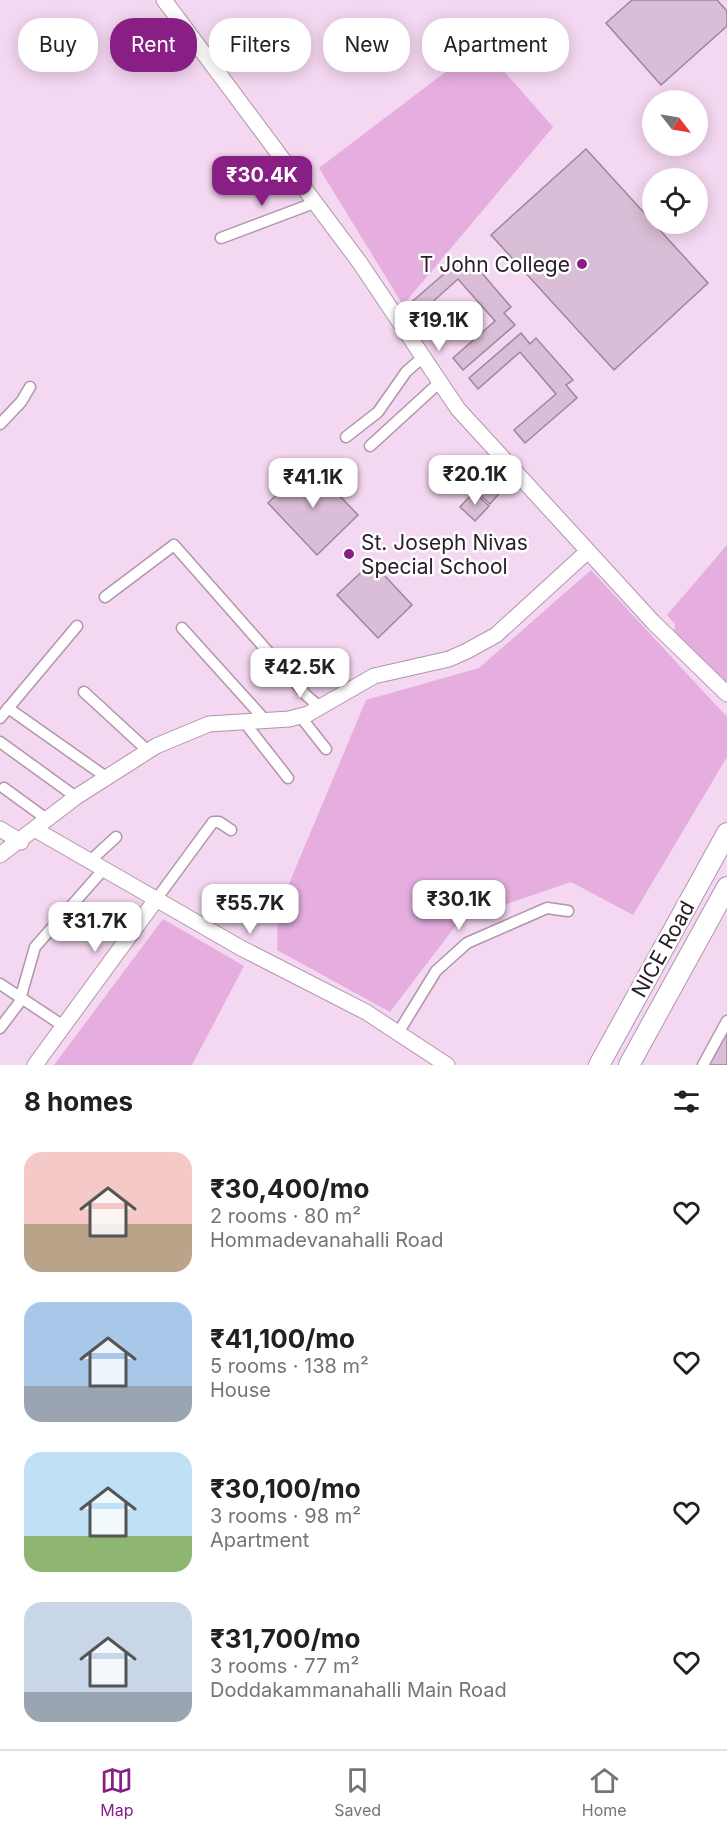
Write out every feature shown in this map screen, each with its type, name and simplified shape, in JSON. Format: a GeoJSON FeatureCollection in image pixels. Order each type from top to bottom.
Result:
{"type":"FeatureCollection","features":[{"type":"Feature","properties":{"kind":"highway","name":"NICE Road"},"geometry":{"type":"LineString","coordinates":[[599,1065],[727,833]]}},
{"type":"Feature","properties":{"kind":"highway","name":"NICE Road"},"geometry":{"type":"LineString","coordinates":[[629,1065],[727,887]]}},
{"type":"Feature","properties":{"kind":"street"},"geometry":{"type":"LineString","coordinates":[[164,0],[360,263],[458,409],[653,622],[727,694]]}},
{"type":"Feature","properties":{"kind":"street"},"geometry":{"type":"LineString","coordinates":[[220,238],[314,202]]}},
{"type":"Feature","properties":{"kind":"street"},"geometry":{"type":"LineString","coordinates":[[346,437],[378,412],[406,372],[423,357]]}},
{"type":"Feature","properties":{"kind":"street"},"geometry":{"type":"LineString","coordinates":[[370,447],[440,382]]}},
{"type":"Feature","properties":{"kind":"street"},"geometry":{"type":"LineString","coordinates":[[0,424],[21,402],[30,387]]}},
{"type":"Feature","properties":{"kind":"street"},"geometry":{"type":"LineString","coordinates":[[105,597],[174,545],[301,690],[321,708]]}},
{"type":"Feature","properties":{"kind":"street"},"geometry":{"type":"LineString","coordinates":[[0,855],[21,842],[76,797],[147,750],[209,724],[245,723],[300,716],[321,708],[374,676],[449,659],[496,635],[588,551]]}},
{"type":"Feature","properties":{"kind":"street"},"geometry":{"type":"LineString","coordinates":[[0,718],[77,626]]}},
{"type":"Feature","properties":{"kind":"street"},"geometry":{"type":"LineString","coordinates":[[182,628],[266,721]]}},
{"type":"Feature","properties":{"kind":"street"},"geometry":{"type":"LineString","coordinates":[[84,692],[147,750]]}},
{"type":"Feature","properties":{"kind":"street"},"geometry":{"type":"LineString","coordinates":[[8,708],[106,777]]}},
{"type":"Feature","properties":{"kind":"street"},"geometry":{"type":"LineString","coordinates":[[300,716],[326,749]]}},
{"type":"Feature","properties":{"kind":"street"},"geometry":{"type":"LineString","coordinates":[[245,723],[288,778]]}},
{"type":"Feature","properties":{"kind":"street"},"geometry":{"type":"LineString","coordinates":[[0,742],[76,797]]}},
{"type":"Feature","properties":{"kind":"street"},"geometry":{"type":"LineString","coordinates":[[4,788],[42,825],[88,862],[241,948],[366,1012],[447,1065]]}},
{"type":"Feature","properties":{"kind":"street"},"geometry":{"type":"LineString","coordinates":[[35,1065],[62,1025],[213,822],[219,822],[231,830]]}},
{"type":"Feature","properties":{"kind":"street"},"geometry":{"type":"LineString","coordinates":[[0,829],[21,842]]}},
{"type":"Feature","properties":{"kind":"street"},"geometry":{"type":"LineString","coordinates":[[88,862],[116,837]]}},
{"type":"Feature","properties":{"kind":"street"},"geometry":{"type":"LineString","coordinates":[[0,1028],[21,998],[35,947],[103,870]]}},
{"type":"Feature","properties":{"kind":"street"},"geometry":{"type":"LineString","coordinates":[[398,1033],[436,971],[467,943],[547,908],[568,911]]}},
{"type":"Feature","properties":{"kind":"street"},"geometry":{"type":"LineString","coordinates":[[0,984],[62,1025]]}},
{"type":"Feature","properties":{"kind":"street"},"geometry":{"type":"LineString","coordinates":[[703,1065],[727,1021]]}},
{"type":"Feature","properties":{"kind":"shaded area"},"geometry":{"type":"Polygon","coordinates":[[[445,72],[505,72],[553,127],[403,305],[319,168],[445,72]]]}},
{"type":"Feature","properties":{"kind":"shaded area"},"geometry":{"type":"Polygon","coordinates":[[[727,545],[727,688],[674,637],[675,624],[667,615],[727,545]]]}},
{"type":"Feature","properties":{"kind":"shaded area"},"geometry":{"type":"Polygon","coordinates":[[[591,570],[727,717],[727,757],[633,915],[571,882],[460,920],[390,1012],[277,950],[278,910],[366,700],[479,668],[591,570]]]}},
{"type":"Feature","properties":{"kind":"shaded area"},"geometry":{"type":"Polygon","coordinates":[[[163,919],[244,966],[192,1065],[54,1065],[163,919]]]}},
{"type":"Feature","properties":{"kind":"building"},"geometry":{"type":"Polygon","coordinates":[[[632,0],[717,0],[727,11],[727,26],[661,85],[606,23],[632,0]]]}},
{"type":"Feature","properties":{"kind":"building"},"geometry":{"type":"Polygon","coordinates":[[[586,149],[642,211],[642,234],[663,234],[708,283],[614,370],[491,235],[586,149]]]}},
{"type":"Feature","properties":{"kind":"building"},"geometry":{"type":"Polygon","coordinates":[[[459,261],[468,271],[475,265],[511,307],[504,313],[515,325],[463,370],[453,358],[495,321],[458,279],[417,316],[408,305],[459,261]]]}},
{"type":"Feature","properties":{"kind":"building"},"geometry":{"type":"Polygon","coordinates":[[[521,333],[530,344],[536,338],[573,380],[566,385],[577,398],[525,443],[514,430],[556,394],[520,352],[478,389],[469,378],[521,333]]]}},
{"type":"Feature","properties":{"kind":"building"},"geometry":{"type":"Polygon","coordinates":[[[309,464],[358,515],[317,555],[268,503],[309,464]]]}},
{"type":"Feature","properties":{"kind":"building"},"geometry":{"type":"Polygon","coordinates":[[[495,468],[510,481],[490,504],[475,490],[495,468]]]}},
{"type":"Feature","properties":{"kind":"building"},"geometry":{"type":"Polygon","coordinates":[[[474,492],[489,506],[475,521],[460,507],[474,492]]]}},
{"type":"Feature","properties":{"kind":"building"},"geometry":{"type":"Polygon","coordinates":[[[372,562],[412,605],[378,638],[337,595],[372,562]]]}},
{"type":"Feature","properties":{"kind":"building"},"geometry":{"type":"Polygon","coordinates":[[[727,1028],[727,1065],[706,1065],[727,1028]]]}},
{"type":"Feature","properties":{"kind":"place","name":"T John College"},"geometry":{"type":"Point","coordinates":[582,264]}},
{"type":"Feature","properties":{"kind":"place","name":"St. Joseph Nivas Special School"},"geometry":{"type":"Point","coordinates":[349,554]}}]}
